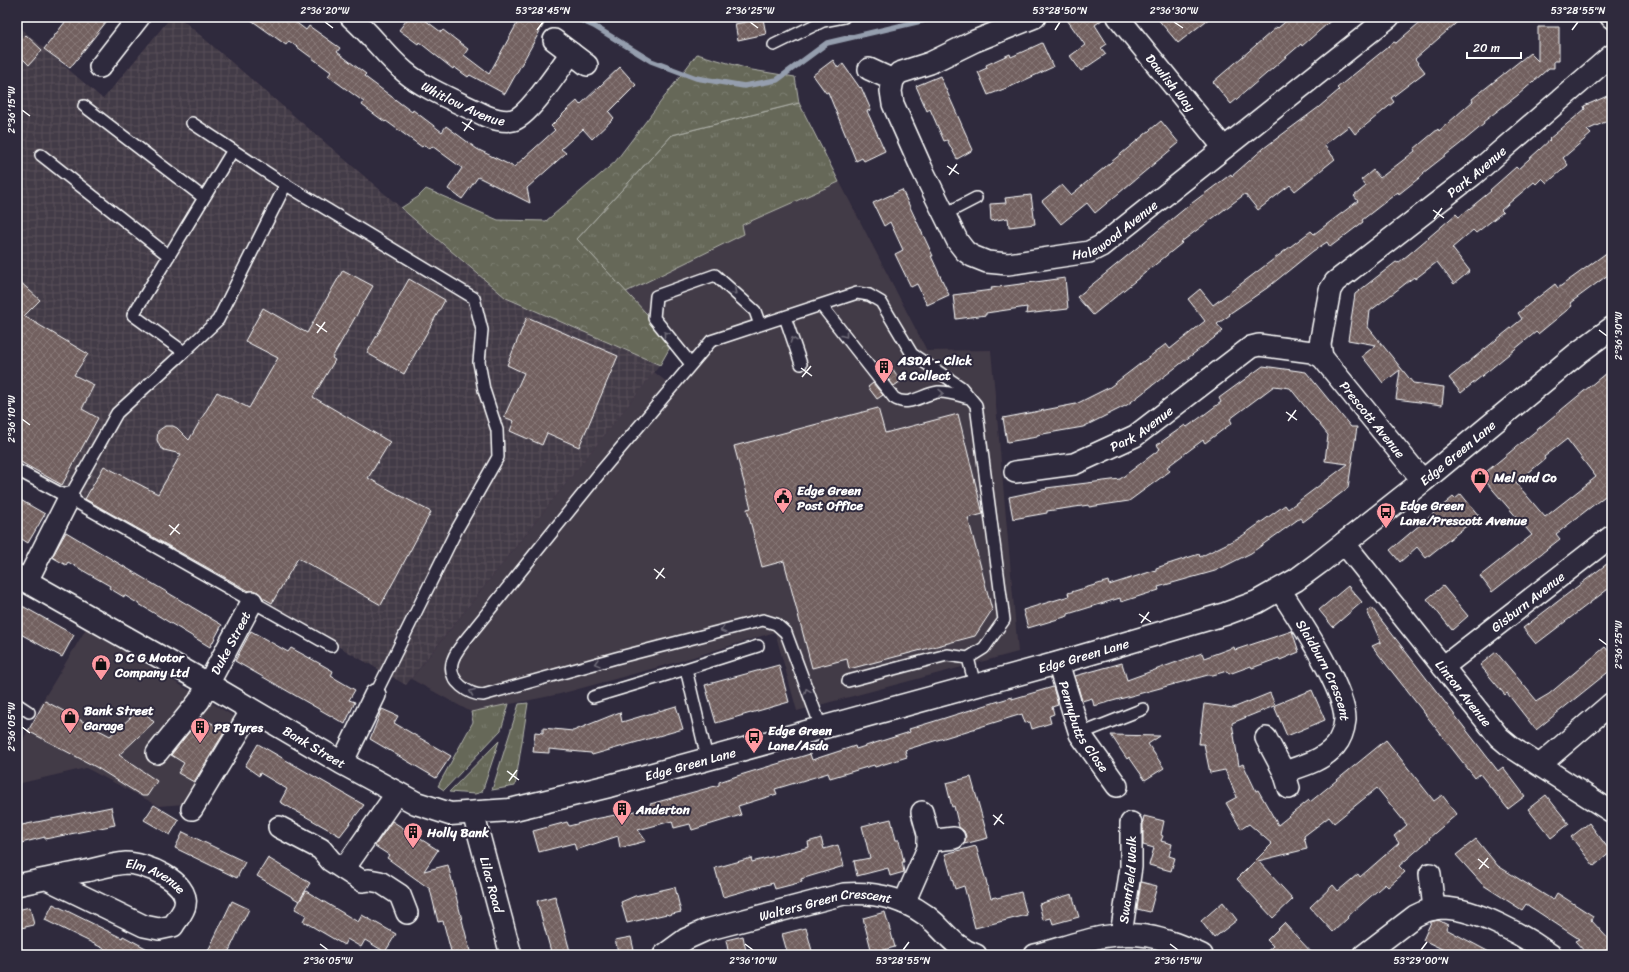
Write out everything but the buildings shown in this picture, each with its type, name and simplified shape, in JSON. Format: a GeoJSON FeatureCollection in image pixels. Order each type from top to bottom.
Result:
{"type":"FeatureCollection","features":[{"type":"Feature","properties":{"kind":"street"},"geometry":{"type":"LineString","coordinates":[[100,67],[139,17]]}},
{"type":"Feature","properties":{"kind":"street","name":"Whitlow Avenue"},"geometry":{"type":"LineString","coordinates":[[351,17],[362,26],[391,60],[406,74],[438,92],[496,120],[514,120],[528,110],[579,59],[554,40]]}},
{"type":"Feature","properties":{"kind":"street"},"geometry":{"type":"LineString","coordinates":[[869,69],[893,80],[899,74],[930,63],[976,41],[1035,17]]}},
{"type":"Feature","properties":{"kind":"street","name":"Dawlish Way"},"geometry":{"type":"LineString","coordinates":[[1118,17],[1224,148]]}},
{"type":"Feature","properties":{"kind":"street","name":"Halewood Avenue"},"geometry":{"type":"LineString","coordinates":[[893,80],[891,91],[893,104],[922,169],[958,242],[965,251],[972,256],[986,262],[1008,264],[1089,252],[1101,246],[1389,17]]}},
{"type":"Feature","properties":{"kind":"street","name":"Park Avenue"},"geometry":{"type":"LineString","coordinates":[[1322,357],[1320,344],[1330,290],[1335,282],[1473,175],[1612,55]]}},
{"type":"Feature","properties":{"kind":"street","name":"Edge Green Lane"},"geometry":{"type":"LineString","coordinates":[[473,813],[510,810],[559,798],[1058,663],[1225,614],[1257,602],[1296,580],[1344,543],[1578,353],[1612,328]]}},
{"type":"Feature","properties":{"kind":"street","name":"Park Avenue"},"geometry":{"type":"LineString","coordinates":[[1015,472],[1074,464],[1135,436],[1251,347],[1259,345],[1312,352],[1322,357]]}},
{"type":"Feature","properties":{"kind":"street","name":"Prescott Avenue"},"geometry":{"type":"LineString","coordinates":[[1322,357],[1422,481]]}},
{"type":"Feature","properties":{"kind":"street"},"geometry":{"type":"LineString","coordinates":[[22,579],[69,498]]}},
{"type":"Feature","properties":{"kind":"street","name":"Gisburn Avenue"},"geometry":{"type":"LineString","coordinates":[[1443,667],[1612,536]]}},
{"type":"Feature","properties":{"kind":"street","name":"Linton Avenue"},"geometry":{"type":"LineString","coordinates":[[1344,543],[1499,737],[1612,812]]}},
{"type":"Feature","properties":{"kind":"street","name":"Bank Street"},"geometry":{"type":"LineString","coordinates":[[22,579],[208,684],[342,763],[416,803],[450,814],[473,813]]}},
{"type":"Feature","properties":{"kind":"street","name":"Slaidburn Crescent"},"geometry":{"type":"LineString","coordinates":[[1266,738],[1287,780],[1307,765],[1325,755],[1336,745],[1343,731],[1345,720],[1344,709],[1329,673],[1307,632],[1280,590]]}},
{"type":"Feature","properties":{"kind":"street","name":"Duke Street"},"geometry":{"type":"LineString","coordinates":[[157,753],[199,701],[252,602]]}},
{"type":"Feature","properties":{"kind":"street","name":"Pennybutts Close"},"geometry":{"type":"LineString","coordinates":[[1058,663],[1080,734],[1117,786]]}},
{"type":"Feature","properties":{"kind":"street"},"geometry":{"type":"LineString","coordinates":[[342,763],[374,695]]}},
{"type":"Feature","properties":{"kind":"street"},"geometry":{"type":"LineString","coordinates":[[1541,764],[1612,703]]}},
{"type":"Feature","properties":{"kind":"street"},"geometry":{"type":"LineString","coordinates":[[192,809],[252,710]]}},
{"type":"Feature","properties":{"kind":"street"},"geometry":{"type":"LineString","coordinates":[[344,869],[397,793]]}},
{"type":"Feature","properties":{"kind":"street"},"geometry":{"type":"LineString","coordinates":[[904,903],[928,848],[928,840],[922,812]]}},
{"type":"Feature","properties":{"kind":"street","name":"Lilac Road"},"geometry":{"type":"LineString","coordinates":[[473,813],[510,955]]}},
{"type":"Feature","properties":{"kind":"street","name":"Swanfield Walk"},"geometry":{"type":"LineString","coordinates":[[1121,935],[1131,867],[1131,823]]}},
{"type":"Feature","properties":{"kind":"street"},"geometry":{"type":"LineString","coordinates":[[279,827],[321,849],[332,861],[362,881],[369,880],[380,882],[400,895],[407,913]]}},
{"type":"Feature","properties":{"kind":"street"},"geometry":{"type":"LineString","coordinates":[[928,840],[954,838]]}},
{"type":"Feature","properties":{"kind":"street","name":"Elm Avenue"},"geometry":{"type":"LineString","coordinates":[[17,885],[126,863],[144,866],[176,881],[182,890],[186,903],[184,910],[172,926],[159,929],[144,926],[47,879]]}},
{"type":"Feature","properties":{"kind":"street"},"geometry":{"type":"LineString","coordinates":[[1430,874],[1434,909]]}},
{"type":"Feature","properties":{"kind":"street","name":"Walters Green Crescent"},"geometry":{"type":"LineString","coordinates":[[664,955],[686,938],[706,930],[844,894],[860,892],[880,895],[904,903],[917,910],[934,922],[960,948],[976,955]]}},
{"type":"Feature","properties":{"kind":"street"},"geometry":{"type":"LineString","coordinates":[[1364,955],[1415,916],[1434,909],[1454,909],[1474,914],[1526,939],[1551,955]]}},
{"type":"Feature","properties":{"kind":"street"},"geometry":{"type":"LineString","coordinates":[[1042,954],[1101,937],[1121,935],[1147,936],[1170,941],[1202,955]]}},
{"type":"Feature","properties":{"kind":"lane"},"geometry":{"type":"LineString","coordinates":[[774,45],[823,19],[844,17]]}},
{"type":"Feature","properties":{"kind":"lane"},"geometry":{"type":"LineString","coordinates":[[84,106],[204,198]]}},
{"type":"Feature","properties":{"kind":"lane"},"geometry":{"type":"LineString","coordinates":[[192,123],[286,184],[474,298],[482,330],[479,362],[484,390],[497,430],[498,457],[456,531],[374,695]]}},
{"type":"Feature","properties":{"kind":"lane"},"geometry":{"type":"LineString","coordinates":[[184,352],[133,315],[233,150]]}},
{"type":"Feature","properties":{"kind":"lane"},"geometry":{"type":"LineString","coordinates":[[41,155],[169,256]]}},
{"type":"Feature","properties":{"kind":"lane"},"geometry":{"type":"LineString","coordinates":[[69,498],[117,412],[218,320],[286,184]]}},
{"type":"Feature","properties":{"kind":"lane"},"geometry":{"type":"LineString","coordinates":[[945,214],[976,198]]}},
{"type":"Feature","properties":{"kind":"lane"},"geometry":{"type":"LineString","coordinates":[[691,364],[654,318],[656,296],[715,275],[755,311],[760,325]]}},
{"type":"Feature","properties":{"kind":"lane"},"geometry":{"type":"LineString","coordinates":[[821,727],[786,633],[776,624],[763,620],[616,658],[483,695],[475,695],[465,690],[453,677],[450,667],[456,654],[599,475],[711,341],[857,293],[869,294],[881,302],[912,354],[961,387],[976,405],[1004,620],[984,648],[968,658],[947,655],[848,681]]}},
{"type":"Feature","properties":{"kind":"lane"},"geometry":{"type":"LineString","coordinates":[[821,305],[894,398],[900,402],[906,403],[940,391],[970,398]]}},
{"type":"Feature","properties":{"kind":"lane"},"geometry":{"type":"LineString","coordinates":[[785,317],[801,364]]}},
{"type":"Feature","properties":{"kind":"lane"},"geometry":{"type":"LineString","coordinates":[[17,470],[331,646]]}},
{"type":"Feature","properties":{"kind":"lane"},"geometry":{"type":"LineString","coordinates":[[593,696],[686,670],[758,646]]}},
{"type":"Feature","properties":{"kind":"lane"},"geometry":{"type":"LineString","coordinates":[[968,658],[976,685]]}},
{"type":"Feature","properties":{"kind":"lane"},"geometry":{"type":"LineString","coordinates":[[686,670],[707,758]]}},
{"type":"Feature","properties":{"kind":"lane"},"geometry":{"type":"LineString","coordinates":[[17,704],[29,712]]}},
{"type":"Feature","properties":{"kind":"lane"},"geometry":{"type":"LineString","coordinates":[[1080,734],[1143,709]]}},
{"type":"Feature","properties":{"kind":"shaded area"},"geometry":{"type":"Polygon","coordinates":[[[171,17],[179,17],[506,298],[660,365],[406,685],[78,498],[17,471],[17,31],[20,28],[103,99],[171,17]]]}},
{"type":"Feature","properties":{"kind":"shaded area"},"geometry":{"type":"Polygon","coordinates":[[[799,103],[927,351],[991,350],[1018,652],[797,711],[775,632],[677,662],[560,694],[471,712],[411,679],[654,372],[672,386],[690,364],[577,239],[799,103]]]}},
{"type":"Feature","properties":{"kind":"shaded area"},"geometry":{"type":"Polygon","coordinates":[[[86,629],[192,692],[192,696],[207,706],[212,703],[238,719],[184,804],[159,806],[86,768],[17,784],[17,752],[43,700],[86,629]]]}},
{"type":"Feature","properties":{"kind":"green space"},"geometry":{"type":"Polygon","coordinates":[[[697,54],[752,70],[795,77],[799,103],[672,135],[577,239],[673,342],[660,365],[506,298],[401,208],[418,197],[426,189],[498,220],[546,221],[615,162],[697,54]]]}},
{"type":"Feature","properties":{"kind":"green space"},"geometry":{"type":"Polygon","coordinates":[[[799,103],[839,182],[742,225],[744,234],[626,292],[577,239],[672,135],[799,103]]]}},
{"type":"Feature","properties":{"kind":"green space"},"geometry":{"type":"Polygon","coordinates":[[[528,703],[515,786],[492,790],[519,704],[528,703]]]}},
{"type":"Feature","properties":{"kind":"green space"},"geometry":{"type":"Polygon","coordinates":[[[509,704],[501,730],[444,790],[438,786],[473,722],[471,712],[509,704]]]}},
{"type":"Feature","properties":{"kind":"green space"},"geometry":{"type":"Polygon","coordinates":[[[499,741],[482,792],[475,794],[449,792],[499,741]]]}},
{"type":"Feature","properties":{"kind":"waterway"},"geometry":{"type":"LineString","coordinates":[[574,17],[594,26],[651,61],[696,78],[744,86],[777,80],[827,43],[938,17]]}},
{"type":"Feature","properties":{"kind":"place","name":"ASDA - Click & Collect"},"geometry":{"type":"Point","coordinates":[884,384]}},
{"type":"Feature","properties":{"kind":"place","name":"Mel and Co"},"geometry":{"type":"Point","coordinates":[1480,494]}},
{"type":"Feature","properties":{"kind":"place","name":"Edge Green Post Office"},"geometry":{"type":"Point","coordinates":[783,514]}},
{"type":"Feature","properties":{"kind":"place","name":"Edge Green Lane/Prescott Avenue"},"geometry":{"type":"Point","coordinates":[1386,529]}},
{"type":"Feature","properties":{"kind":"place","name":"D C G Motor Company Ltd"},"geometry":{"type":"Point","coordinates":[101,681]}},
{"type":"Feature","properties":{"kind":"place","name":"Bank Street Garage"},"geometry":{"type":"Point","coordinates":[70,734]}},
{"type":"Feature","properties":{"kind":"place","name":"PB Tyres"},"geometry":{"type":"Point","coordinates":[200,744]}},
{"type":"Feature","properties":{"kind":"place","name":"Edge Green Lane/Asda"},"geometry":{"type":"Point","coordinates":[754,754]}},
{"type":"Feature","properties":{"kind":"place","name":"Anderton"},"geometry":{"type":"Point","coordinates":[622,826]}},
{"type":"Feature","properties":{"kind":"place","name":"Holly Bank"},"geometry":{"type":"Point","coordinates":[413,849]}}]}
